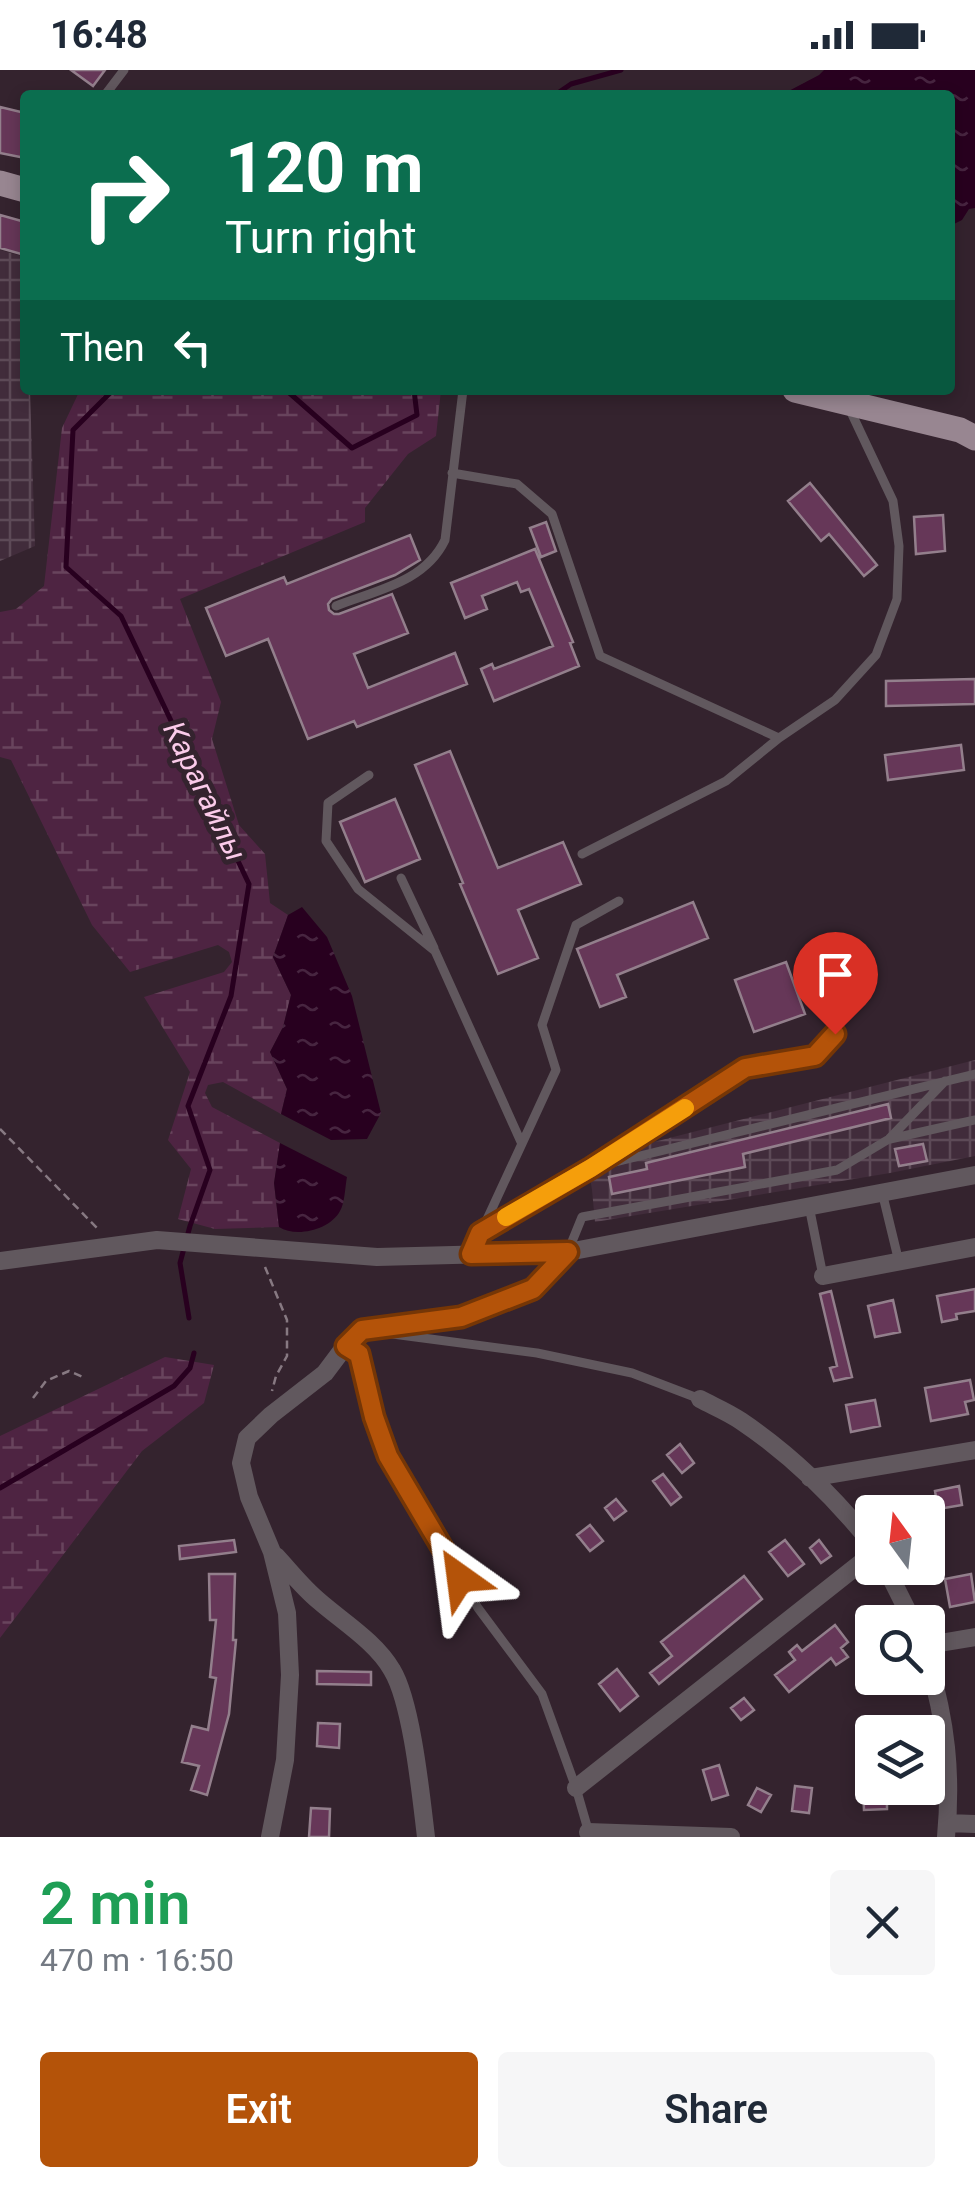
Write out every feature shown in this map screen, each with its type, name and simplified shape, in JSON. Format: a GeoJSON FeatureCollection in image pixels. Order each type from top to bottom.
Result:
{"type":"FeatureCollection","features":[{"type":"Feature","properties":{"kind":"main road"},"geometry":{"type":"LineString","coordinates":[[814,395],[960,430],[975,438]]}},
{"type":"Feature","properties":{"kind":"street"},"geometry":{"type":"LineString","coordinates":[[1,1260],[157,1240],[377,1256],[568,1252],[975,1175]]}},
{"type":"Feature","properties":{"kind":"street"},"geometry":{"type":"LineString","coordinates":[[823,1276],[975,1247]]}},
{"type":"Feature","properties":{"kind":"street"},"geometry":{"type":"LineString","coordinates":[[270,1837],[284,1760],[290,1675],[287,1613],[272,1552],[249,1496],[241,1463],[247,1438],[324,1374],[362,1330],[461,1317],[533,1289],[568,1252]]}},
{"type":"Feature","properties":{"kind":"street"},"geometry":{"type":"LineString","coordinates":[[700,1399],[738,1419],[774,1446],[855,1523]]}},
{"type":"Feature","properties":{"kind":"street"},"geometry":{"type":"LineString","coordinates":[[810,1478],[975,1450]]}},
{"type":"Feature","properties":{"kind":"street"},"geometry":{"type":"LineString","coordinates":[[272,1552],[316,1599],[390,1666],[401,1687],[428,1835]]}},
{"type":"Feature","properties":{"kind":"street"},"geometry":{"type":"LineString","coordinates":[[576,1788],[855,1567]]}},
{"type":"Feature","properties":{"kind":"street"},"geometry":{"type":"LineString","coordinates":[[945,1642],[975,1636]]}},
{"type":"Feature","properties":{"kind":"street"},"geometry":{"type":"LineString","coordinates":[[936,1695],[950,1776],[947,1830],[975,1824]]}},
{"type":"Feature","properties":{"kind":"street"},"geometry":{"type":"LineString","coordinates":[[588,1835],[731,1837]]}},
{"type":"Feature","properties":{"kind":"lane"},"geometry":{"type":"LineString","coordinates":[[109,90],[124,70]]}},
{"type":"Feature","properties":{"kind":"lane"},"geometry":{"type":"LineString","coordinates":[[336,606],[416,575],[436,558],[445,540],[462,395]]}},
{"type":"Feature","properties":{"kind":"lane"},"geometry":{"type":"LineString","coordinates":[[582,854],[726,781],[835,700],[876,655],[897,599],[899,546],[892,501],[847,403]]}},
{"type":"Feature","properties":{"kind":"lane"},"geometry":{"type":"LineString","coordinates":[[452,473],[517,484],[552,514],[600,656],[779,738]]}},
{"type":"Feature","properties":{"kind":"lane"},"geometry":{"type":"LineString","coordinates":[[368,775],[328,803],[326,840],[358,890],[435,951]]}},
{"type":"Feature","properties":{"kind":"lane"},"geometry":{"type":"LineString","coordinates":[[401,878],[521,1142]]}},
{"type":"Feature","properties":{"kind":"lane"},"geometry":{"type":"LineString","coordinates":[[471,1254],[556,1070],[542,1025],[576,925],[619,902]]}},
{"type":"Feature","properties":{"kind":"lane"},"geometry":{"type":"LineString","coordinates":[[480,1233],[591,1168],[745,1068],[815,1056],[835,1034],[840,984]]}},
{"type":"Feature","properties":{"kind":"lane"},"geometry":{"type":"LineString","coordinates":[[591,1168],[975,1074]]}},
{"type":"Feature","properties":{"kind":"lane"},"geometry":{"type":"LineString","coordinates":[[568,1252],[582,1217],[837,1170],[890,1139],[945,1082]]}},
{"type":"Feature","properties":{"kind":"lane"},"geometry":{"type":"LineString","coordinates":[[890,1139],[975,1120]]}},
{"type":"Feature","properties":{"kind":"lane"},"geometry":{"type":"LineString","coordinates":[[882,1192],[899,1262]]}},
{"type":"Feature","properties":{"kind":"lane"},"geometry":{"type":"LineString","coordinates":[[809,1206],[823,1276]]}},
{"type":"Feature","properties":{"kind":"lane"},"geometry":{"type":"LineString","coordinates":[[362,1330],[537,1353],[632,1373],[700,1399]]}},
{"type":"Feature","properties":{"kind":"lane"},"geometry":{"type":"LineString","coordinates":[[346,1346],[359,1354],[388,1456],[478,1608],[542,1694],[576,1788],[588,1835]]}},
{"type":"Feature","properties":{"kind":"path"},"geometry":{"type":"LineString","coordinates":[[0,1128],[114,1246]]}},
{"type":"Feature","properties":{"kind":"path"},"geometry":{"type":"LineString","coordinates":[[256,1248],[287,1320],[288,1356],[276,1376],[264,1422]]}},
{"type":"Feature","properties":{"kind":"path"},"geometry":{"type":"LineString","coordinates":[[33,1398],[46,1381],[69,1371],[85,1378]]}},
{"type":"Feature","properties":{"kind":"shaded area"},"geometry":{"type":"Polygon","coordinates":[[[0,250],[20,256],[20,395],[30,395],[35,546],[0,561],[0,250]]]}},
{"type":"Feature","properties":{"kind":"shaded area"},"geometry":{"type":"Polygon","coordinates":[[[975,1060],[975,1156],[595,1222],[591,1179],[646,1144],[975,1060]]]}},
{"type":"Feature","properties":{"kind":"green space"},"geometry":{"type":"Polygon","coordinates":[[[78,395],[440,395],[436,436],[408,454],[365,508],[365,522],[180,599],[221,702],[212,739],[239,825],[265,854],[270,903],[288,915],[273,957],[291,995],[283,1027],[270,1052],[287,1089],[281,1114],[223,1082],[208,1085],[205,1093],[212,1107],[280,1143],[274,1183],[279,1227],[215,1229],[178,1219],[191,1169],[168,1140],[190,1072],[144,997],[224,972],[232,962],[229,952],[218,945],[130,972],[92,925],[11,760],[0,757],[0,612],[16,609],[44,586],[62,428],[78,395]]]}},
{"type":"Feature","properties":{"kind":"green space"},"geometry":{"type":"Polygon","coordinates":[[[165,1357],[214,1365],[204,1403],[142,1451],[0,1638],[0,1436],[165,1357]]]}},
{"type":"Feature","properties":{"kind":"water"},"geometry":{"type":"Polygon","coordinates":[[[824,70],[975,70],[975,208],[955,224],[955,90],[790,90],[824,70]]]}},
{"type":"Feature","properties":{"kind":"water"},"geometry":{"type":"Polygon","coordinates":[[[302,907],[327,937],[352,996],[381,1113],[367,1139],[331,1140],[281,1114],[287,1089],[270,1052],[283,1027],[291,995],[273,957],[288,915],[302,907]]]}},
{"type":"Feature","properties":{"kind":"water"},"geometry":{"type":"Polygon","coordinates":[[[280,1143],[347,1177],[342,1208],[329,1223],[303,1232],[279,1227],[274,1183],[280,1143]]]}},
{"type":"Feature","properties":{"kind":"building"},"geometry":{"type":"Polygon","coordinates":[[[71,70],[105,70],[93,86],[71,70]]]}},
{"type":"Feature","properties":{"kind":"building"},"geometry":{"type":"Polygon","coordinates":[[[0,107],[20,112],[20,157],[0,153],[0,107]]]}},
{"type":"Feature","properties":{"kind":"building"},"geometry":{"type":"Polygon","coordinates":[[[0,215],[20,221],[20,254],[0,248],[0,215]]]}},
{"type":"Feature","properties":{"kind":"building"},"geometry":{"type":"Polygon","coordinates":[[[810,483],[877,565],[864,576],[829,534],[821,541],[788,501],[810,483]]]}},
{"type":"Feature","properties":{"kind":"building"},"geometry":{"type":"Polygon","coordinates":[[[943,515],[945,551],[916,554],[914,517],[943,515]]]}},
{"type":"Feature","properties":{"kind":"building"},"geometry":{"type":"Polygon","coordinates":[[[546,522],[556,551],[541,557],[530,528],[546,522]]]}},
{"type":"Feature","properties":{"kind":"building"},"geometry":{"type":"Polygon","coordinates":[[[410,535],[420,560],[395,575],[332,599],[329,610],[339,614],[392,594],[408,633],[354,654],[368,688],[455,653],[467,684],[357,727],[354,721],[308,739],[268,639],[226,656],[206,608],[284,577],[287,584],[410,535]]]}},
{"type":"Feature","properties":{"kind":"building"},"geometry":{"type":"Polygon","coordinates":[[[535,549],[579,666],[494,701],[481,669],[492,664],[494,669],[553,646],[529,589],[521,592],[517,582],[482,596],[487,609],[465,618],[451,583],[535,549]]]}},
{"type":"Feature","properties":{"kind":"building"},"geometry":{"type":"Polygon","coordinates":[[[975,679],[975,704],[886,706],[886,681],[975,679]]]}},
{"type":"Feature","properties":{"kind":"building"},"geometry":{"type":"Polygon","coordinates":[[[961,745],[964,770],[888,780],[885,755],[961,745]]]}},
{"type":"Feature","properties":{"kind":"building"},"geometry":{"type":"Polygon","coordinates":[[[450,751],[498,868],[563,842],[581,884],[518,910],[538,958],[498,974],[415,765],[450,751]]]}},
{"type":"Feature","properties":{"kind":"building"},"geometry":{"type":"Polygon","coordinates":[[[395,799],[420,859],[365,882],[340,822],[395,799]]]}},
{"type":"Feature","properties":{"kind":"building"},"geometry":{"type":"Polygon","coordinates":[[[693,902],[708,938],[617,975],[626,997],[600,1007],[577,949],[693,902]]]}},
{"type":"Feature","properties":{"kind":"building"},"geometry":{"type":"Polygon","coordinates":[[[786,962],[805,1014],[754,1032],[735,980],[786,962]]]}},
{"type":"Feature","properties":{"kind":"building"},"geometry":{"type":"Polygon","coordinates":[[[888,1104],[891,1118],[743,1154],[745,1167],[612,1194],[609,1177],[647,1169],[646,1163],[888,1104]]]}},
{"type":"Feature","properties":{"kind":"building"},"geometry":{"type":"Polygon","coordinates":[[[923,1144],[927,1161],[899,1166],[895,1149],[923,1144]]]}},
{"type":"Feature","properties":{"kind":"building"},"geometry":{"type":"Polygon","coordinates":[[[975,1289],[975,1311],[956,1314],[957,1319],[942,1322],[937,1296],[975,1289]]]}},
{"type":"Feature","properties":{"kind":"building"},"geometry":{"type":"Polygon","coordinates":[[[831,1291],[852,1377],[834,1381],[830,1368],[837,1366],[820,1294],[831,1291]]]}},
{"type":"Feature","properties":{"kind":"building"},"geometry":{"type":"Polygon","coordinates":[[[893,1300],[900,1332],[875,1337],[868,1306],[893,1300]]]}},
{"type":"Feature","properties":{"kind":"building"},"geometry":{"type":"Polygon","coordinates":[[[970,1380],[974,1400],[965,1402],[968,1414],[931,1421],[925,1388],[970,1380]]]}},
{"type":"Feature","properties":{"kind":"building"},"geometry":{"type":"Polygon","coordinates":[[[875,1400],[880,1426],[851,1432],[846,1405],[875,1400]]]}},
{"type":"Feature","properties":{"kind":"building"},"geometry":{"type":"Polygon","coordinates":[[[680,1444],[694,1463],[682,1473],[667,1455],[680,1444]]]}},
{"type":"Feature","properties":{"kind":"building"},"geometry":{"type":"Polygon","coordinates":[[[663,1474],[681,1497],[671,1505],[653,1481],[663,1474]]]}},
{"type":"Feature","properties":{"kind":"building"},"geometry":{"type":"Polygon","coordinates":[[[959,1486],[962,1505],[945,1508],[945,1495],[936,1495],[935,1491],[959,1486]]]}},
{"type":"Feature","properties":{"kind":"building"},"geometry":{"type":"Polygon","coordinates":[[[616,1499],[626,1511],[614,1520],[605,1508],[616,1499]]]}},
{"type":"Feature","properties":{"kind":"building"},"geometry":{"type":"Polygon","coordinates":[[[590,1525],[603,1541],[590,1551],[577,1535],[590,1525]]]}},
{"type":"Feature","properties":{"kind":"building"},"geometry":{"type":"Polygon","coordinates":[[[234,1540],[236,1552],[180,1559],[179,1546],[234,1540]]]}},
{"type":"Feature","properties":{"kind":"building"},"geometry":{"type":"Polygon","coordinates":[[[785,1540],[804,1564],[788,1576],[769,1552],[785,1540]]]}},
{"type":"Feature","properties":{"kind":"building"},"geometry":{"type":"Polygon","coordinates":[[[819,1540],[831,1556],[821,1563],[810,1548],[819,1540]]]}},
{"type":"Feature","properties":{"kind":"building"},"geometry":{"type":"Polygon","coordinates":[[[209,1574],[235,1574],[236,1640],[229,1714],[207,1795],[191,1790],[199,1766],[182,1762],[192,1726],[208,1730],[216,1678],[210,1677],[216,1620],[210,1620],[209,1574]]]}},
{"type":"Feature","properties":{"kind":"building"},"geometry":{"type":"Polygon","coordinates":[[[971,1574],[975,1602],[950,1607],[945,1579],[971,1574]]]}},
{"type":"Feature","properties":{"kind":"building"},"geometry":{"type":"Polygon","coordinates":[[[744,1576],[762,1599],[659,1684],[650,1673],[672,1656],[661,1642],[744,1576]]]}},
{"type":"Feature","properties":{"kind":"building"},"geometry":{"type":"Polygon","coordinates":[[[835,1625],[848,1642],[841,1648],[848,1657],[836,1665],[831,1658],[789,1692],[775,1675],[795,1660],[789,1652],[797,1645],[802,1651],[835,1625]]]}},
{"type":"Feature","properties":{"kind":"building"},"geometry":{"type":"Polygon","coordinates":[[[617,1669],[638,1696],[620,1711],[599,1684],[617,1669]]]}},
{"type":"Feature","properties":{"kind":"building"},"geometry":{"type":"Polygon","coordinates":[[[317,1671],[371,1672],[371,1685],[317,1684],[317,1671]]]}},
{"type":"Feature","properties":{"kind":"building"},"geometry":{"type":"Polygon","coordinates":[[[744,1698],[754,1710],[741,1720],[731,1708],[744,1698]]]}},
{"type":"Feature","properties":{"kind":"building"},"geometry":{"type":"Polygon","coordinates":[[[318,1723],[340,1724],[339,1748],[317,1746],[318,1723]]]}},
{"type":"Feature","properties":{"kind":"building"},"geometry":{"type":"Polygon","coordinates":[[[719,1765],[728,1795],[712,1800],[703,1770],[719,1765]]]}},
{"type":"Feature","properties":{"kind":"building"},"geometry":{"type":"Polygon","coordinates":[[[795,1786],[812,1788],[809,1813],[792,1811],[795,1786]]]}},
{"type":"Feature","properties":{"kind":"building"},"geometry":{"type":"Polygon","coordinates":[[[757,1788],[771,1795],[761,1812],[748,1805],[757,1788]]]}},
{"type":"Feature","properties":{"kind":"building"},"geometry":{"type":"Polygon","coordinates":[[[864,1805],[887,1805],[887,1809],[864,1810],[864,1805]]]}},
{"type":"Feature","properties":{"kind":"building"},"geometry":{"type":"Polygon","coordinates":[[[311,1808],[330,1809],[329,1837],[309,1837],[311,1808]]]}},
{"type":"Feature","properties":{"kind":"waterway","name":"Карагайлы"},"geometry":{"type":"LineString","coordinates":[[562,90],[621,70]]}},
{"type":"Feature","properties":{"kind":"waterway","name":"Карагайлы"},"geometry":{"type":"LineString","coordinates":[[108,395],[73,430],[66,567],[121,616],[249,884],[231,996],[188,1106],[210,1170],[180,1263],[189,1318]]}},
{"type":"Feature","properties":{"kind":"waterway","name":"Карагайлы"},"geometry":{"type":"LineString","coordinates":[[292,395],[352,448],[417,415],[415,395]]}},
{"type":"Feature","properties":{"kind":"waterway","name":"Карагайлы"},"geometry":{"type":"LineString","coordinates":[[0,1488],[174,1386],[190,1368],[194,1353]]}},
{"type":"Feature","properties":{"kind":"slow traffic"},"geometry":{"type":"LineString","coordinates":[[506,1217],[685,1108]]}},
{"type":"Feature","properties":{"kind":"route"},"geometry":{"type":"LineString","coordinates":[[460,1578],[388,1456],[359,1354],[346,1346],[362,1330],[461,1317],[533,1289],[568,1252],[471,1254],[480,1233],[591,1168],[745,1068],[815,1056],[835,1034]]}}]}
